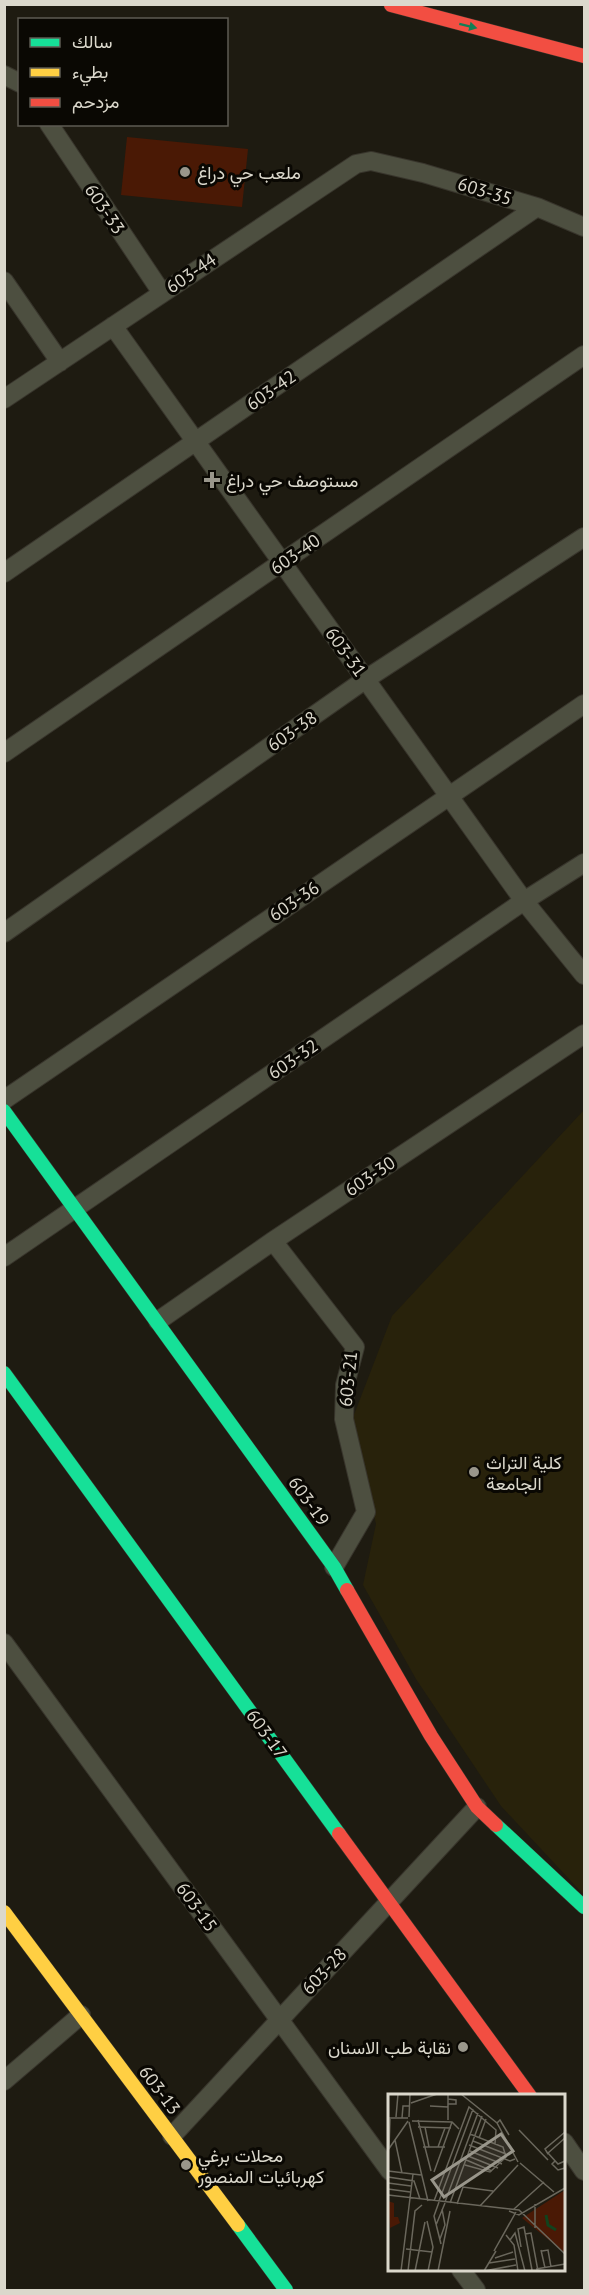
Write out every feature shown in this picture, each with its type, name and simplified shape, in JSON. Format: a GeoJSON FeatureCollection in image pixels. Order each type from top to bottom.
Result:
{"type":"FeatureCollection","features":[{"type":"Feature","properties":{"kind":"street"},"geometry":{"type":"LineString","coordinates":[[390,5],[462,13],[531,27]]}},
{"type":"Feature","properties":{"kind":"street"},"geometry":{"type":"LineString","coordinates":[[390,5],[585,56]]}},
{"type":"Feature","properties":{"kind":"street"},"geometry":{"type":"LineString","coordinates":[[4,75],[18,82]]}},
{"type":"Feature","properties":{"kind":"street","name":"603-33"},"geometry":{"type":"LineString","coordinates":[[50,126],[162,293]]}},
{"type":"Feature","properties":{"kind":"street","name":"603-44"},"geometry":{"type":"LineString","coordinates":[[4,399],[341,172],[356,164],[371,161],[384,163]]}},
{"type":"Feature","properties":{"kind":"street","name":"603-35"},"geometry":{"type":"LineString","coordinates":[[384,163],[537,207],[585,227]]}},
{"type":"Feature","properties":{"kind":"street","name":"603-42"},"geometry":{"type":"LineString","coordinates":[[4,573],[537,207]]}},
{"type":"Feature","properties":{"kind":"street"},"geometry":{"type":"LineString","coordinates":[[4,281],[60,362]]}},
{"type":"Feature","properties":{"kind":"street","name":"603-31"},"geometry":{"type":"LineString","coordinates":[[113,326],[524,901],[585,975]]}},
{"type":"Feature","properties":{"kind":"street","name":"603-40"},"geometry":{"type":"LineString","coordinates":[[4,753],[585,355]]}},
{"type":"Feature","properties":{"kind":"street","name":"603-38"},"geometry":{"type":"LineString","coordinates":[[4,933],[366,679],[585,537]]}},
{"type":"Feature","properties":{"kind":"street","name":"603-36"},"geometry":{"type":"LineString","coordinates":[[4,1100],[448,795],[585,704]]}},
{"type":"Feature","properties":{"kind":"street","name":"603-32"},"geometry":{"type":"LineString","coordinates":[[4,1257],[524,901],[585,863]]}},
{"type":"Feature","properties":{"kind":"street","name":"603-30"},"geometry":{"type":"LineString","coordinates":[[158,1321],[273,1241],[585,1034]]}},
{"type":"Feature","properties":{"kind":"street","name":"603-19"},"geometry":{"type":"LineString","coordinates":[[4,1111],[334,1567],[431,1736],[477,1807],[585,1907]]}},
{"type":"Feature","properties":{"kind":"street","name":"603-21"},"geometry":{"type":"LineString","coordinates":[[273,1241],[355,1347],[345,1384],[344,1419],[366,1512],[334,1567]]}},
{"type":"Feature","properties":{"kind":"street","name":"603-17"},"geometry":{"type":"LineString","coordinates":[[4,1372],[529,2094]]}},
{"type":"Feature","properties":{"kind":"street","name":"603-15"},"geometry":{"type":"LineString","coordinates":[[4,1643],[388,2168]]}},
{"type":"Feature","properties":{"kind":"street","name":"603-28"},"geometry":{"type":"LineString","coordinates":[[172,2136],[477,1807]]}},
{"type":"Feature","properties":{"kind":"street","name":"603-13"},"geometry":{"type":"LineString","coordinates":[[4,1912],[286,2290]]}},
{"type":"Feature","properties":{"kind":"street"},"geometry":{"type":"LineString","coordinates":[[4,2081],[81,2015]]}},
{"type":"Feature","properties":{"kind":"street"},"geometry":{"type":"LineString","coordinates":[[565,2143],[585,2170]]}},
{"type":"Feature","properties":{"kind":"street"},"geometry":{"type":"LineString","coordinates":[[462,2271],[476,2290]]}},
{"type":"Feature","properties":{"kind":"shaded area","name":"ملعب حي دراغ"},"geometry":{"type":"Polygon","coordinates":[[[127,137],[248,149],[242,207],[121,195],[127,137]]]}},
{"type":"Feature","properties":{"kind":"shaded area","name":"كلية التراث الجامعة"},"geometry":{"type":"Polygon","coordinates":[[[584,1110],[584,1895],[501,1806],[416,1679],[363,1585],[376,1524],[352,1420],[392,1316],[584,1110]]]}},
{"type":"Feature","properties":{"kind":"traffic: fast"},"geometry":{"type":"LineString","coordinates":[[4,1111],[334,1567],[347,1590]]}},
{"type":"Feature","properties":{"kind":"traffic: fast"},"geometry":{"type":"LineString","coordinates":[[4,1373],[339,1834]]}},
{"type":"Feature","properties":{"kind":"traffic: fast"},"geometry":{"type":"LineString","coordinates":[[496,1825],[584,1907]]}},
{"type":"Feature","properties":{"kind":"traffic: fast"},"geometry":{"type":"LineString","coordinates":[[238,2225],[286,2290]]}},
{"type":"Feature","properties":{"kind":"traffic: slow"},"geometry":{"type":"LineString","coordinates":[[4,1912],[238,2225]]}},
{"type":"Feature","properties":{"kind":"traffic: jam"},"geometry":{"type":"LineString","coordinates":[[391,5],[584,56]]}},
{"type":"Feature","properties":{"kind":"traffic: jam"},"geometry":{"type":"LineString","coordinates":[[347,1590],[431,1736],[477,1807],[496,1825]]}},
{"type":"Feature","properties":{"kind":"traffic: jam"},"geometry":{"type":"LineString","coordinates":[[339,1834],[529,2094]]}},
{"type":"Feature","properties":{"kind":"place","name":"ملعب حي دراغ"},"geometry":{"type":"Point","coordinates":[185,172]}},
{"type":"Feature","properties":{"kind":"place","name":"مستوصف حي دراغ"},"geometry":{"type":"Point","coordinates":[212,480]}},
{"type":"Feature","properties":{"kind":"place","name":"كلية التراث الجامعة"},"geometry":{"type":"Point","coordinates":[474,1472]}},
{"type":"Feature","properties":{"kind":"place","name":"نقابة طب الاسنان"},"geometry":{"type":"Point","coordinates":[463,2047]}},
{"type":"Feature","properties":{"kind":"place","name":"محلات برغي كهربائيات المنصور"},"geometry":{"type":"Point","coordinates":[186,2165]}}]}
